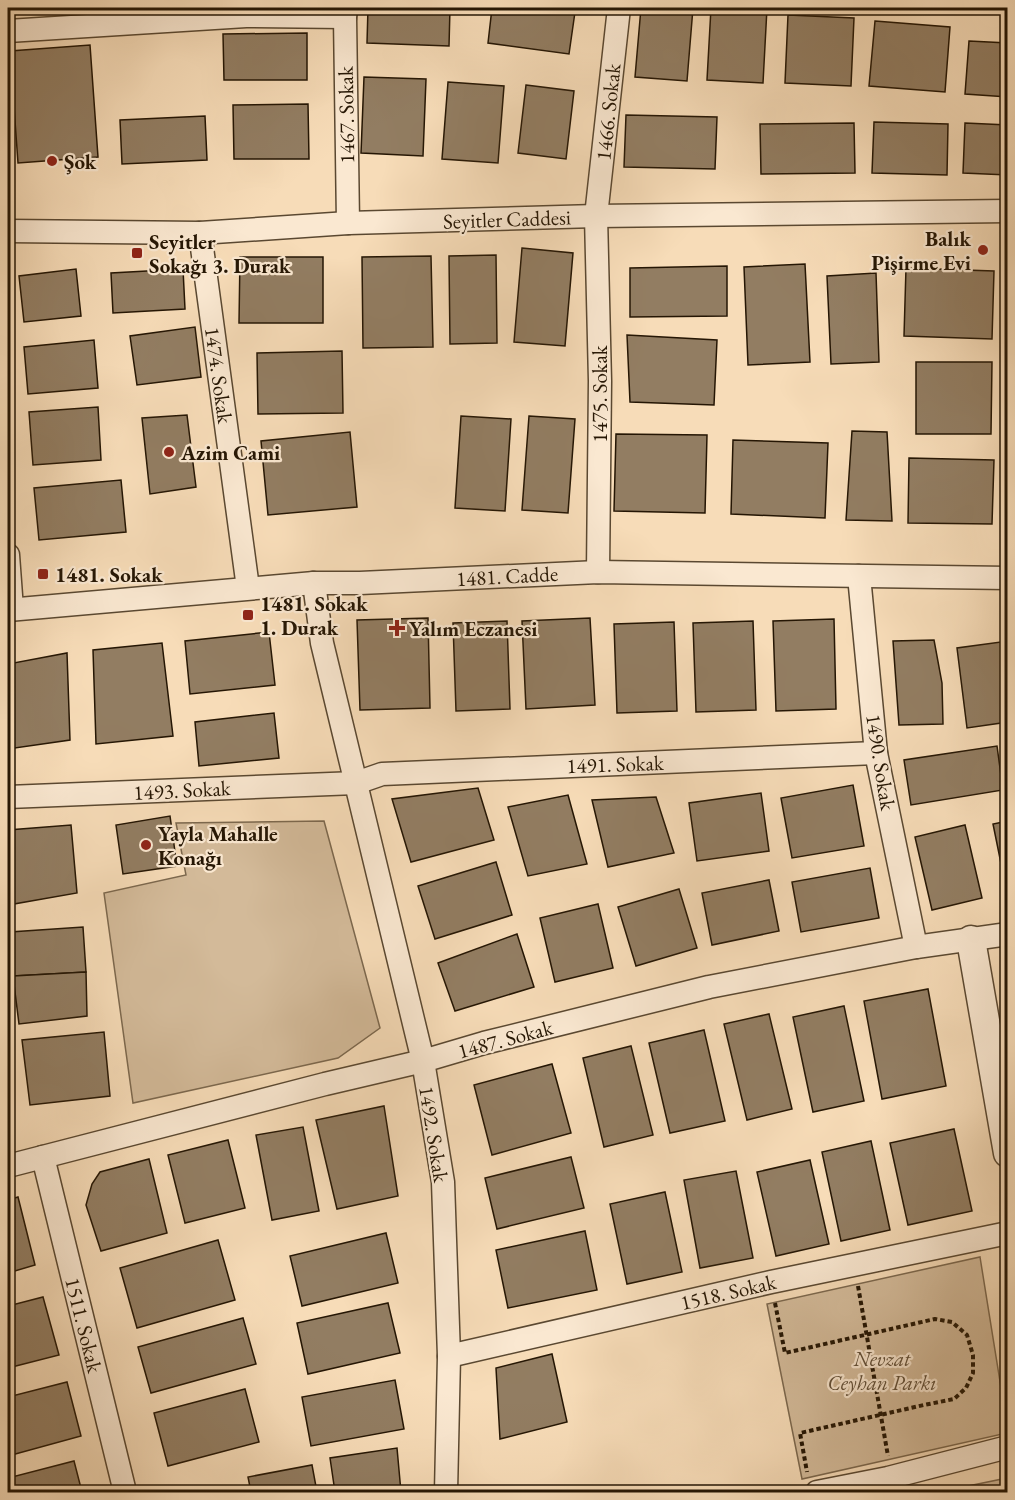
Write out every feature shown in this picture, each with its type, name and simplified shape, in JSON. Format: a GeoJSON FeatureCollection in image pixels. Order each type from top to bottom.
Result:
{"type":"FeatureCollection","features":[{"type":"Feature","properties":{"kind":"street","name":"1466. Sokak"},"geometry":{"type":"LineString","coordinates":[[596,216],[619,8]]}},
{"type":"Feature","properties":{"kind":"street"},"geometry":{"type":"LineString","coordinates":[[8,30],[346,12]]}},
{"type":"Feature","properties":{"kind":"street","name":"1467. Sokak"},"geometry":{"type":"LineString","coordinates":[[346,12],[348,223]]}},
{"type":"Feature","properties":{"kind":"street","name":"Seyitler Caddesi"},"geometry":{"type":"LineString","coordinates":[[8,231],[200,233],[348,223],[596,216],[1008,211]]}},
{"type":"Feature","properties":{"kind":"street","name":"1475. Sokak"},"geometry":{"type":"LineString","coordinates":[[596,216],[600,381],[598,572]]}},
{"type":"Feature","properties":{"kind":"street","name":"1474. Sokak"},"geometry":{"type":"LineString","coordinates":[[200,233],[248,588]]}},
{"type":"Feature","properties":{"kind":"street"},"geometry":{"type":"LineString","coordinates":[[8,555],[10,610]]}},
{"type":"Feature","properties":{"kind":"street","name":"1481. Cadde"},"geometry":{"type":"LineString","coordinates":[[10,610],[314,583],[598,572],[1008,578]]}},
{"type":"Feature","properties":{"kind":"street","name":"1490. Sokak"},"geometry":{"type":"LineString","coordinates":[[859,576],[876,753],[916,947]]}},
{"type":"Feature","properties":{"kind":"street"},"geometry":{"type":"LineString","coordinates":[[314,583],[322,643],[356,783]]}},
{"type":"Feature","properties":{"kind":"street","name":"1491. Sokak"},"geometry":{"type":"LineString","coordinates":[[356,783],[382,774],[876,753]]}},
{"type":"Feature","properties":{"kind":"street","name":"1493. Sokak"},"geometry":{"type":"LineString","coordinates":[[8,798],[356,783]]}},
{"type":"Feature","properties":{"kind":"street","name":"1492. Sokak"},"geometry":{"type":"LineString","coordinates":[[356,783],[423,1061],[444,1182],[449,1356],[446,1492]]}},
{"type":"Feature","properties":{"kind":"street","name":"1487. Sokak"},"geometry":{"type":"LineString","coordinates":[[8,1166],[314,1086],[423,1061],[484,1043],[709,987],[916,947],[1008,934]]}},
{"type":"Feature","properties":{"kind":"street"},"geometry":{"type":"LineString","coordinates":[[971,940],[1008,1153]]}},
{"type":"Feature","properties":{"kind":"street","name":"1511. Sokak"},"geometry":{"type":"LineString","coordinates":[[43,1157],[124,1492]]}},
{"type":"Feature","properties":{"kind":"street","name":"1518. Sokak"},"geometry":{"type":"LineString","coordinates":[[449,1356],[771,1282],[1008,1233]]}},
{"type":"Feature","properties":{"kind":"street"},"geometry":{"type":"LineString","coordinates":[[812,1483],[888,1478],[1008,1447]]}},
{"type":"Feature","properties":{"kind":"path"},"geometry":{"type":"LineString","coordinates":[[771,1282],[785,1353],[934,1319],[952,1322],[967,1335],[973,1355],[973,1373],[966,1388],[954,1399],[800,1433],[812,1483]]}},
{"type":"Feature","properties":{"kind":"path"},"geometry":{"type":"LineString","coordinates":[[858,1284],[889,1460]]}},
{"type":"Feature","properties":{"kind":"green space"},"geometry":{"type":"Polygon","coordinates":[[[324,821],[380,1028],[338,1058],[133,1103],[104,893],[186,875],[176,823],[324,821]]]}},
{"type":"Feature","properties":{"kind":"green space","name":"Nevzat Ceyhan Parkı"},"geometry":{"type":"Polygon","coordinates":[[[980,1257],[1007,1433],[802,1479],[767,1304],[980,1257]]]}},
{"type":"Feature","properties":{"kind":"green space"},"geometry":{"type":"Polygon","coordinates":[[[1007,1478],[1007,1492],[939,1492],[1007,1478]]]}},
{"type":"Feature","properties":{"kind":"building"},"geometry":{"type":"Polygon","coordinates":[[[368,8],[450,8],[449,46],[367,43],[368,8]]]}},
{"type":"Feature","properties":{"kind":"building"},"geometry":{"type":"Polygon","coordinates":[[[492,8],[544,8],[575,12],[569,54],[488,43],[492,8]]]}},
{"type":"Feature","properties":{"kind":"building"},"geometry":{"type":"Polygon","coordinates":[[[641,8],[693,8],[687,81],[635,77],[641,8]]]}},
{"type":"Feature","properties":{"kind":"building"},"geometry":{"type":"Polygon","coordinates":[[[711,8],[767,8],[763,83],[707,80],[711,8]]]}},
{"type":"Feature","properties":{"kind":"building"},"geometry":{"type":"Polygon","coordinates":[[[788,15],[854,18],[851,86],[785,83],[788,15]]]}},
{"type":"Feature","properties":{"kind":"building"},"geometry":{"type":"Polygon","coordinates":[[[875,21],[950,27],[945,92],[869,86],[875,21]]]}},
{"type":"Feature","properties":{"kind":"building"},"geometry":{"type":"Polygon","coordinates":[[[307,33],[307,80],[224,80],[223,34],[307,33]]]}},
{"type":"Feature","properties":{"kind":"building"},"geometry":{"type":"Polygon","coordinates":[[[969,41],[1008,43],[1008,97],[965,94],[969,41]]]}},
{"type":"Feature","properties":{"kind":"building"},"geometry":{"type":"Polygon","coordinates":[[[90,45],[98,157],[18,163],[10,51],[90,45]]]}},
{"type":"Feature","properties":{"kind":"building"},"geometry":{"type":"Polygon","coordinates":[[[364,77],[426,79],[423,156],[361,153],[364,77]]]}},
{"type":"Feature","properties":{"kind":"building"},"geometry":{"type":"Polygon","coordinates":[[[448,82],[504,86],[498,163],[442,159],[448,82]]]}},
{"type":"Feature","properties":{"kind":"building"},"geometry":{"type":"Polygon","coordinates":[[[526,85],[574,91],[566,159],[518,153],[526,85]]]}},
{"type":"Feature","properties":{"kind":"building"},"geometry":{"type":"Polygon","coordinates":[[[308,104],[309,159],[234,159],[233,105],[308,104]]]}},
{"type":"Feature","properties":{"kind":"building"},"geometry":{"type":"Polygon","coordinates":[[[626,115],[717,117],[715,169],[624,167],[626,115]]]}},
{"type":"Feature","properties":{"kind":"building"},"geometry":{"type":"Polygon","coordinates":[[[205,116],[207,160],[122,164],[120,120],[205,116]]]}},
{"type":"Feature","properties":{"kind":"building"},"geometry":{"type":"Polygon","coordinates":[[[874,122],[948,124],[947,175],[872,173],[874,122]]]}},
{"type":"Feature","properties":{"kind":"building"},"geometry":{"type":"Polygon","coordinates":[[[854,123],[855,173],[761,174],[760,124],[854,123]]]}},
{"type":"Feature","properties":{"kind":"building"},"geometry":{"type":"Polygon","coordinates":[[[965,123],[1008,125],[1008,175],[963,173],[965,123]]]}},
{"type":"Feature","properties":{"kind":"building"},"geometry":{"type":"Polygon","coordinates":[[[522,248],[573,253],[565,346],[514,342],[522,248]]]}},
{"type":"Feature","properties":{"kind":"building"},"geometry":{"type":"Polygon","coordinates":[[[496,255],[497,343],[450,344],[449,256],[496,255]]]}},
{"type":"Feature","properties":{"kind":"building"},"geometry":{"type":"Polygon","coordinates":[[[431,256],[433,347],[363,348],[362,257],[431,256]]]}},
{"type":"Feature","properties":{"kind":"building"},"geometry":{"type":"Polygon","coordinates":[[[240,257],[323,257],[323,323],[239,323],[240,257]]]}},
{"type":"Feature","properties":{"kind":"building"},"geometry":{"type":"Polygon","coordinates":[[[805,264],[810,362],[748,365],[744,267],[805,264]]]}},
{"type":"Feature","properties":{"kind":"building"},"geometry":{"type":"Polygon","coordinates":[[[727,266],[727,316],[630,317],[630,268],[727,266]]]}},
{"type":"Feature","properties":{"kind":"building"},"geometry":{"type":"Polygon","coordinates":[[[906,268],[994,271],[992,339],[904,336],[906,268]]]}},
{"type":"Feature","properties":{"kind":"building"},"geometry":{"type":"Polygon","coordinates":[[[76,269],[81,316],[24,322],[19,276],[76,269]]]}},
{"type":"Feature","properties":{"kind":"building"},"geometry":{"type":"Polygon","coordinates":[[[183,269],[185,309],[113,313],[111,273],[183,269]]]}},
{"type":"Feature","properties":{"kind":"building"},"geometry":{"type":"Polygon","coordinates":[[[876,273],[879,362],[831,364],[827,276],[876,273]]]}},
{"type":"Feature","properties":{"kind":"building"},"geometry":{"type":"Polygon","coordinates":[[[195,327],[201,377],[137,385],[130,336],[195,327]]]}},
{"type":"Feature","properties":{"kind":"building"},"geometry":{"type":"Polygon","coordinates":[[[627,335],[717,340],[714,405],[630,402],[627,335]]]}},
{"type":"Feature","properties":{"kind":"building"},"geometry":{"type":"Polygon","coordinates":[[[94,340],[98,388],[28,394],[24,347],[94,340]]]}},
{"type":"Feature","properties":{"kind":"building"},"geometry":{"type":"Polygon","coordinates":[[[342,351],[343,413],[258,414],[257,353],[342,351]]]}},
{"type":"Feature","properties":{"kind":"building"},"geometry":{"type":"Polygon","coordinates":[[[916,362],[992,362],[991,434],[916,434],[916,362]]]}},
{"type":"Feature","properties":{"kind":"building"},"geometry":{"type":"Polygon","coordinates":[[[98,407],[101,460],[33,465],[29,412],[98,407]]]}},
{"type":"Feature","properties":{"kind":"building","name":"Azim Cami"},"geometry":{"type":"Polygon","coordinates":[[[187,415],[196,487],[150,494],[142,418],[187,415]]]}},
{"type":"Feature","properties":{"kind":"building"},"geometry":{"type":"Polygon","coordinates":[[[461,416],[511,419],[505,511],[455,508],[461,416]]]}},
{"type":"Feature","properties":{"kind":"building"},"geometry":{"type":"Polygon","coordinates":[[[529,416],[575,419],[568,513],[522,510],[529,416]]]}},
{"type":"Feature","properties":{"kind":"building"},"geometry":{"type":"Polygon","coordinates":[[[852,431],[887,432],[892,521],[846,520],[852,431]]]}},
{"type":"Feature","properties":{"kind":"building"},"geometry":{"type":"Polygon","coordinates":[[[350,432],[357,507],[268,515],[261,441],[350,432]]]}},
{"type":"Feature","properties":{"kind":"building"},"geometry":{"type":"Polygon","coordinates":[[[616,434],[707,435],[705,513],[614,511],[616,434]]]}},
{"type":"Feature","properties":{"kind":"building"},"geometry":{"type":"Polygon","coordinates":[[[733,440],[828,443],[825,518],[731,514],[733,440]]]}},
{"type":"Feature","properties":{"kind":"building"},"geometry":{"type":"Polygon","coordinates":[[[909,458],[994,460],[992,524],[908,523],[909,458]]]}},
{"type":"Feature","properties":{"kind":"building"},"geometry":{"type":"Polygon","coordinates":[[[121,480],[126,532],[39,540],[34,488],[121,480]]]}},
{"type":"Feature","properties":{"kind":"building"},"geometry":{"type":"Polygon","coordinates":[[[428,618],[430,708],[360,710],[357,620],[428,618]]]}},
{"type":"Feature","properties":{"kind":"building"},"geometry":{"type":"Polygon","coordinates":[[[590,618],[595,705],[526,709],[522,621],[590,618]]]}},
{"type":"Feature","properties":{"kind":"building"},"geometry":{"type":"Polygon","coordinates":[[[834,619],[836,709],[776,711],[773,621],[834,619]]]}},
{"type":"Feature","properties":{"kind":"building"},"geometry":{"type":"Polygon","coordinates":[[[507,621],[510,709],[456,711],[453,623],[507,621]]]}},
{"type":"Feature","properties":{"kind":"building"},"geometry":{"type":"Polygon","coordinates":[[[753,621],[756,710],[696,712],[693,623],[753,621]]]}},
{"type":"Feature","properties":{"kind":"building"},"geometry":{"type":"Polygon","coordinates":[[[674,622],[677,711],[617,713],[614,624],[674,622]]]}},
{"type":"Feature","properties":{"kind":"building"},"geometry":{"type":"Polygon","coordinates":[[[269,632],[275,685],[190,694],[185,641],[269,632]]]}},
{"type":"Feature","properties":{"kind":"building"},"geometry":{"type":"Polygon","coordinates":[[[934,640],[942,683],[943,724],[899,725],[893,641],[934,640]]]}},
{"type":"Feature","properties":{"kind":"building"},"geometry":{"type":"Polygon","coordinates":[[[1008,641],[1008,722],[967,728],[957,648],[1008,641]]]}},
{"type":"Feature","properties":{"kind":"building"},"geometry":{"type":"Polygon","coordinates":[[[162,643],[173,736],[96,744],[93,650],[162,643]]]}},
{"type":"Feature","properties":{"kind":"building"},"geometry":{"type":"Polygon","coordinates":[[[67,653],[70,740],[8,749],[8,664],[67,653]]]}},
{"type":"Feature","properties":{"kind":"building"},"geometry":{"type":"Polygon","coordinates":[[[274,713],[279,758],[199,766],[195,722],[274,713]]]}},
{"type":"Feature","properties":{"kind":"building"},"geometry":{"type":"Polygon","coordinates":[[[997,746],[1003,790],[911,805],[904,760],[997,746]]]}},
{"type":"Feature","properties":{"kind":"building"},"geometry":{"type":"Polygon","coordinates":[[[853,785],[864,846],[792,858],[781,798],[853,785]]]}},
{"type":"Feature","properties":{"kind":"building"},"geometry":{"type":"Polygon","coordinates":[[[478,788],[494,840],[411,862],[392,799],[478,788]]]}},
{"type":"Feature","properties":{"kind":"building"},"geometry":{"type":"Polygon","coordinates":[[[761,793],[769,851],[697,861],[689,803],[761,793]]]}},
{"type":"Feature","properties":{"kind":"building"},"geometry":{"type":"Polygon","coordinates":[[[568,795],[587,864],[528,876],[508,807],[568,795]]]}},
{"type":"Feature","properties":{"kind":"building"},"geometry":{"type":"Polygon","coordinates":[[[656,797],[674,853],[608,867],[592,800],[656,797]]]}},
{"type":"Feature","properties":{"kind":"building","name":"Yayla Mahalle Konağı"},"geometry":{"type":"Polygon","coordinates":[[[170,816],[177,866],[123,874],[116,825],[170,816]]]}},
{"type":"Feature","properties":{"kind":"building"},"geometry":{"type":"Polygon","coordinates":[[[1008,821],[1008,898],[993,824],[1008,821]]]}},
{"type":"Feature","properties":{"kind":"building"},"geometry":{"type":"Polygon","coordinates":[[[71,825],[77,893],[8,905],[8,830],[71,825]]]}},
{"type":"Feature","properties":{"kind":"building"},"geometry":{"type":"Polygon","coordinates":[[[965,825],[982,898],[932,910],[915,837],[965,825]]]}},
{"type":"Feature","properties":{"kind":"building"},"geometry":{"type":"Polygon","coordinates":[[[496,862],[512,915],[435,939],[418,886],[496,862]]]}},
{"type":"Feature","properties":{"kind":"building"},"geometry":{"type":"Polygon","coordinates":[[[870,868],[879,918],[801,932],[792,882],[870,868]]]}},
{"type":"Feature","properties":{"kind":"building"},"geometry":{"type":"Polygon","coordinates":[[[769,880],[779,931],[712,945],[702,893],[769,880]]]}},
{"type":"Feature","properties":{"kind":"building"},"geometry":{"type":"Polygon","coordinates":[[[679,889],[697,948],[636,966],[618,907],[679,889]]]}},
{"type":"Feature","properties":{"kind":"building"},"geometry":{"type":"Polygon","coordinates":[[[598,904],[613,968],[555,982],[540,918],[598,904]]]}},
{"type":"Feature","properties":{"kind":"building"},"geometry":{"type":"Polygon","coordinates":[[[83,927],[86,972],[13,976],[10,932],[83,927]]]}},
{"type":"Feature","properties":{"kind":"building"},"geometry":{"type":"Polygon","coordinates":[[[517,934],[534,987],[455,1011],[438,963],[517,934]]]}},
{"type":"Feature","properties":{"kind":"building"},"geometry":{"type":"Polygon","coordinates":[[[86,972],[87,1016],[19,1024],[13,976],[86,972]]]}},
{"type":"Feature","properties":{"kind":"building"},"geometry":{"type":"Polygon","coordinates":[[[928,989],[946,1086],[882,1099],[864,1001],[928,989]]]}},
{"type":"Feature","properties":{"kind":"building"},"geometry":{"type":"Polygon","coordinates":[[[844,1006],[864,1101],[813,1112],[793,1017],[844,1006]]]}},
{"type":"Feature","properties":{"kind":"building"},"geometry":{"type":"Polygon","coordinates":[[[769,1014],[792,1109],[747,1120],[724,1024],[769,1014]]]}},
{"type":"Feature","properties":{"kind":"building"},"geometry":{"type":"Polygon","coordinates":[[[704,1030],[725,1121],[670,1133],[649,1043],[704,1030]]]}},
{"type":"Feature","properties":{"kind":"building"},"geometry":{"type":"Polygon","coordinates":[[[104,1032],[110,1096],[30,1105],[22,1040],[104,1032]]]}},
{"type":"Feature","properties":{"kind":"building"},"geometry":{"type":"Polygon","coordinates":[[[631,1046],[653,1135],[604,1147],[583,1058],[631,1046]]]}},
{"type":"Feature","properties":{"kind":"building"},"geometry":{"type":"Polygon","coordinates":[[[552,1064],[571,1133],[492,1155],[474,1085],[552,1064]]]}},
{"type":"Feature","properties":{"kind":"building"},"geometry":{"type":"Polygon","coordinates":[[[384,1106],[398,1196],[337,1209],[316,1120],[384,1106]]]}},
{"type":"Feature","properties":{"kind":"building"},"geometry":{"type":"Polygon","coordinates":[[[303,1127],[319,1211],[272,1220],[256,1135],[303,1127]]]}},
{"type":"Feature","properties":{"kind":"building"},"geometry":{"type":"Polygon","coordinates":[[[954,1129],[972,1211],[908,1225],[890,1143],[954,1129]]]}},
{"type":"Feature","properties":{"kind":"building"},"geometry":{"type":"Polygon","coordinates":[[[228,1140],[245,1208],[185,1223],[168,1155],[228,1140]]]}},
{"type":"Feature","properties":{"kind":"building"},"geometry":{"type":"Polygon","coordinates":[[[871,1141],[890,1230],[841,1241],[822,1152],[871,1141]]]}},
{"type":"Feature","properties":{"kind":"building"},"geometry":{"type":"Polygon","coordinates":[[[571,1157],[584,1208],[497,1229],[485,1178],[571,1157]]]}},
{"type":"Feature","properties":{"kind":"building"},"geometry":{"type":"Polygon","coordinates":[[[149,1159],[167,1233],[101,1251],[86,1205],[92,1184],[100,1172],[149,1159]]]}},
{"type":"Feature","properties":{"kind":"building"},"geometry":{"type":"Polygon","coordinates":[[[810,1160],[829,1244],[776,1256],[757,1172],[810,1160]]]}},
{"type":"Feature","properties":{"kind":"building"},"geometry":{"type":"Polygon","coordinates":[[[736,1171],[753,1258],[700,1268],[684,1180],[736,1171]]]}},
{"type":"Feature","properties":{"kind":"building"},"geometry":{"type":"Polygon","coordinates":[[[665,1192],[682,1272],[627,1284],[610,1204],[665,1192]]]}},
{"type":"Feature","properties":{"kind":"building"},"geometry":{"type":"Polygon","coordinates":[[[18,1197],[35,1265],[8,1273],[8,1200],[18,1197]]]}},
{"type":"Feature","properties":{"kind":"building"},"geometry":{"type":"Polygon","coordinates":[[[585,1231],[597,1290],[508,1308],[496,1250],[585,1231]]]}},
{"type":"Feature","properties":{"kind":"building"},"geometry":{"type":"Polygon","coordinates":[[[386,1233],[398,1283],[302,1306],[290,1256],[386,1233]]]}},
{"type":"Feature","properties":{"kind":"building"},"geometry":{"type":"Polygon","coordinates":[[[218,1240],[235,1300],[137,1328],[120,1268],[218,1240]]]}},
{"type":"Feature","properties":{"kind":"building"},"geometry":{"type":"Polygon","coordinates":[[[43,1297],[59,1355],[8,1368],[8,1306],[43,1297]]]}},
{"type":"Feature","properties":{"kind":"building"},"geometry":{"type":"Polygon","coordinates":[[[388,1303],[400,1353],[308,1374],[297,1323],[388,1303]]]}},
{"type":"Feature","properties":{"kind":"building"},"geometry":{"type":"Polygon","coordinates":[[[243,1318],[256,1364],[151,1393],[138,1347],[243,1318]]]}},
{"type":"Feature","properties":{"kind":"building"},"geometry":{"type":"Polygon","coordinates":[[[552,1354],[567,1422],[500,1439],[496,1368],[552,1354]]]}},
{"type":"Feature","properties":{"kind":"building"},"geometry":{"type":"Polygon","coordinates":[[[395,1380],[404,1429],[311,1446],[302,1397],[395,1380]]]}},
{"type":"Feature","properties":{"kind":"building"},"geometry":{"type":"Polygon","coordinates":[[[67,1382],[81,1436],[8,1456],[8,1397],[67,1382]]]}},
{"type":"Feature","properties":{"kind":"building"},"geometry":{"type":"Polygon","coordinates":[[[245,1389],[259,1442],[168,1466],[154,1413],[245,1389]]]}},
{"type":"Feature","properties":{"kind":"building"},"geometry":{"type":"Polygon","coordinates":[[[397,1448],[401,1492],[335,1492],[330,1458],[397,1448]]]}},
{"type":"Feature","properties":{"kind":"building"},"geometry":{"type":"Polygon","coordinates":[[[74,1461],[82,1492],[8,1492],[8,1478],[74,1461]]]}},
{"type":"Feature","properties":{"kind":"building"},"geometry":{"type":"Polygon","coordinates":[[[312,1465],[317,1492],[251,1492],[248,1477],[312,1465]]]}},
{"type":"Feature","properties":{"kind":"place","name":"Şok"},"geometry":{"type":"Point","coordinates":[52,161]}},
{"type":"Feature","properties":{"kind":"place","name":"Balık Pişirme Evi"},"geometry":{"type":"Point","coordinates":[983,250]}},
{"type":"Feature","properties":{"kind":"place","name":"Seyitler Sokağı 3. Durak"},"geometry":{"type":"Point","coordinates":[137,253]}},
{"type":"Feature","properties":{"kind":"place","name":"Azim Cami"},"geometry":{"type":"Point","coordinates":[169,452]}},
{"type":"Feature","properties":{"kind":"place","name":"1481. Sokak"},"geometry":{"type":"Point","coordinates":[43,574]}},
{"type":"Feature","properties":{"kind":"place","name":"1481. Sokak 1. Durak"},"geometry":{"type":"Point","coordinates":[248,615]}},
{"type":"Feature","properties":{"kind":"place","name":"Yalım Eczanesi"},"geometry":{"type":"Point","coordinates":[397,628]}},
{"type":"Feature","properties":{"kind":"place","name":"Yayla Mahalle Konağı"},"geometry":{"type":"Point","coordinates":[146,845]}}]}
